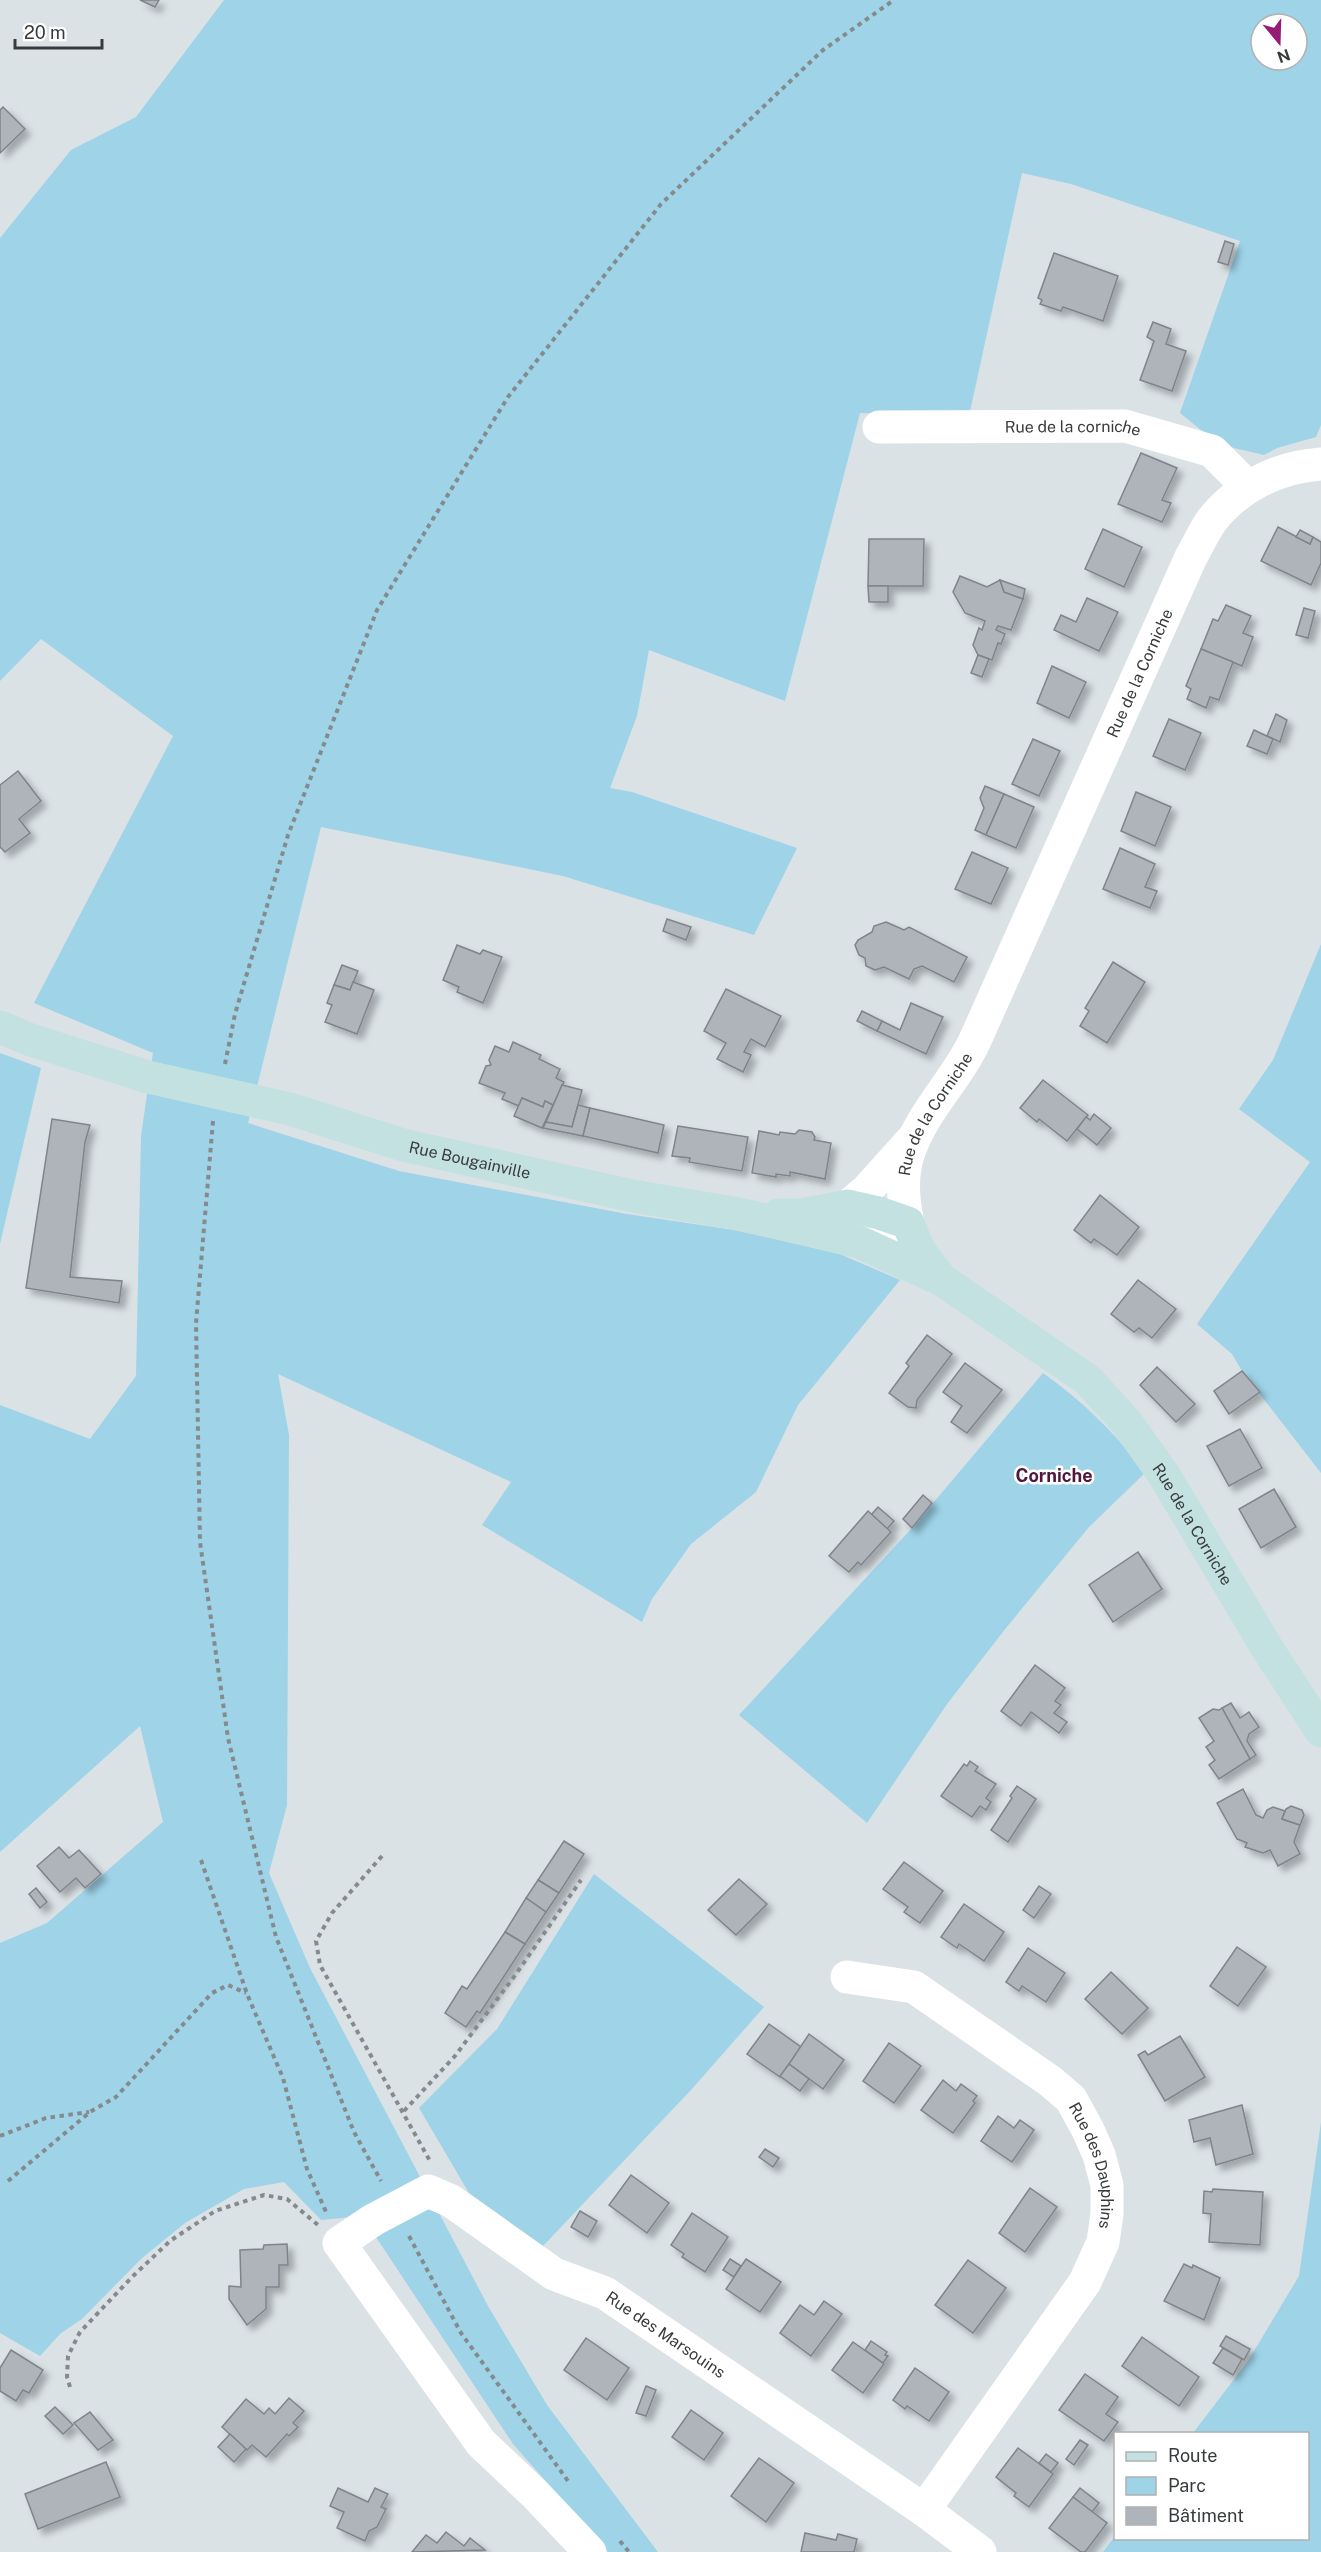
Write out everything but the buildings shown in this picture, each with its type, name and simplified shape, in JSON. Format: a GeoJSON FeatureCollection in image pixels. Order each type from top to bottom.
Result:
{"type":"FeatureCollection","features":[{"type":"Feature","properties":{"kind":"street","name":"Rue de la corniche"},"geometry":{"type":"LineString","coordinates":[[879,427],[1125,426],[1212,451],[1247,486]]}},
{"type":"Feature","properties":{"kind":"street","name":"Rue de la Corniche"},"geometry":{"type":"LineString","coordinates":[[1321,464],[1282,470],[1247,486],[1212,520],[1191,557],[971,1049],[915,1138],[907,1157],[904,1178],[904,1202],[908,1223],[920,1252],[942,1280],[1088,1380],[1127,1423],[1164,1475],[1267,1648],[1321,1731]]}},
{"type":"Feature","properties":{"kind":"street","name":"Rue Bougainville"},"geometry":{"type":"LineString","coordinates":[[0,1027],[31,1040],[148,1077],[290,1109],[403,1146],[633,1196],[744,1215],[859,1242],[942,1280]]}},
{"type":"Feature","properties":{"kind":"street"},"geometry":{"type":"LineString","coordinates":[[848,1206],[867,1190],[915,1138]]}},
{"type":"Feature","properties":{"kind":"street"},"geometry":{"type":"LineString","coordinates":[[744,1215],[801,1215],[848,1206],[908,1223]]}},
{"type":"Feature","properties":{"kind":"street"},"geometry":{"type":"LineString","coordinates":[[859,1242],[886,1234],[908,1223]]}},
{"type":"Feature","properties":{"kind":"street","name":"Rue des Dauphins"},"geometry":{"type":"LineString","coordinates":[[847,1977],[914,1987],[1050,2081],[1071,2099],[1088,2130],[1099,2155],[1107,2185],[1104,2242],[1085,2282],[924,2510]]}},
{"type":"Feature","properties":{"kind":"street","name":"Rue des Marsouins"},"geometry":{"type":"LineString","coordinates":[[339,2243],[373,2220],[429,2191],[452,2201],[554,2274],[605,2293],[924,2510],[980,2552]]}},
{"type":"Feature","properties":{"kind":"street"},"geometry":{"type":"LineString","coordinates":[[339,2243],[481,2443],[535,2494],[602,2544]]}},
{"type":"Feature","properties":{"kind":"path"},"geometry":{"type":"LineString","coordinates":[[224,1071],[235,1014],[288,835],[377,610],[502,407],[661,204],[823,50],[894,0]]}},
{"type":"Feature","properties":{"kind":"path"},"geometry":{"type":"LineString","coordinates":[[212,1124],[196,1323],[200,1542],[228,1738],[276,1937],[354,2132],[382,2185]]}},
{"type":"Feature","properties":{"kind":"path"},"geometry":{"type":"LineString","coordinates":[[382,1857],[332,1913],[316,1941],[320,1965],[404,2111],[452,2201]]}},
{"type":"Feature","properties":{"kind":"path"},"geometry":{"type":"LineString","coordinates":[[201,1860],[247,1994],[283,2078],[307,2169],[339,2243]]}},
{"type":"Feature","properties":{"kind":"path"},"geometry":{"type":"LineString","coordinates":[[404,2111],[455,2056],[581,1880]]}},
{"type":"Feature","properties":{"kind":"path"},"geometry":{"type":"LineString","coordinates":[[8,2181],[90,2112],[116,2097],[212,1993],[228,1984],[247,1994]]}},
{"type":"Feature","properties":{"kind":"path"},"geometry":{"type":"LineString","coordinates":[[0,2136],[46,2118],[90,2112]]}},
{"type":"Feature","properties":{"kind":"path"},"geometry":{"type":"LineString","coordinates":[[70,2388],[67,2377],[68,2356],[80,2332],[170,2241],[215,2211],[264,2195],[287,2199],[339,2243]]}},
{"type":"Feature","properties":{"kind":"path"},"geometry":{"type":"LineString","coordinates":[[405,2227],[461,2333],[572,2486]]}},
{"type":"Feature","properties":{"kind":"path"},"geometry":{"type":"LineString","coordinates":[[602,2544],[629,2552]]}},
{"type":"Feature","properties":{"kind":"green space"},"geometry":{"type":"Polygon","coordinates":[[[224,0],[1321,0],[1321,425],[1316,437],[1277,448],[1264,455],[1230,447],[1211,438],[1180,413],[1240,241],[1071,184],[1022,173],[969,416],[860,413],[785,701],[649,650],[637,716],[610,788],[632,792],[797,848],[754,935],[563,876],[321,827],[248,1123],[399,1171],[627,1214],[734,1230],[835,1252],[900,1280],[798,1405],[756,1492],[691,1544],[652,1599],[642,1622],[482,1525],[511,1482],[278,1374],[289,1435],[287,1805],[269,1873],[310,1968],[488,2306],[547,2405],[658,2552],[608,2552],[513,2444],[362,2216],[321,2220],[284,2182],[244,2189],[185,2223],[141,2259],[82,2319],[61,2333],[40,2356],[0,2333],[0,1943],[47,1923],[163,1822],[140,1726],[0,1852],[0,1405],[90,1439],[136,1376],[141,1136],[153,1053],[34,1003],[173,736],[41,639],[0,681],[0,238],[71,150],[136,117],[224,0]]]}},
{"type":"Feature","properties":{"kind":"green space"},"geometry":{"type":"Polygon","coordinates":[[[1321,944],[1321,1473],[1242,1371],[1232,1354],[1197,1324],[1310,1162],[1239,1109],[1273,1060],[1321,944]]]}},
{"type":"Feature","properties":{"kind":"green space"},"geometry":{"type":"Polygon","coordinates":[[[0,1053],[41,1068],[0,1244],[0,1053]]]}},
{"type":"Feature","properties":{"kind":"green space"},"geometry":{"type":"Polygon","coordinates":[[[1043,1373],[1098,1419],[1146,1472],[1089,1527],[1006,1628],[947,1704],[867,1823],[739,1715],[912,1528],[1043,1373]]]}},
{"type":"Feature","properties":{"kind":"green space"},"geometry":{"type":"Polygon","coordinates":[[[594,1874],[764,2007],[691,2090],[543,2246],[469,2193],[419,2108],[497,2029],[594,1874]]]}},
{"type":"Feature","properties":{"kind":"green space"},"geometry":{"type":"Polygon","coordinates":[[[1321,2122],[1321,2552],[1103,2552],[1114,2537],[1114,2540],[1309,2540],[1309,2432],[1194,2432],[1248,2361],[1299,2276],[1321,2122]]]}},
{"type":"Feature","properties":{"kind":"district","name":"Corniche"},"geometry":{"type":"Point","coordinates":[1054,1475]}}]}
